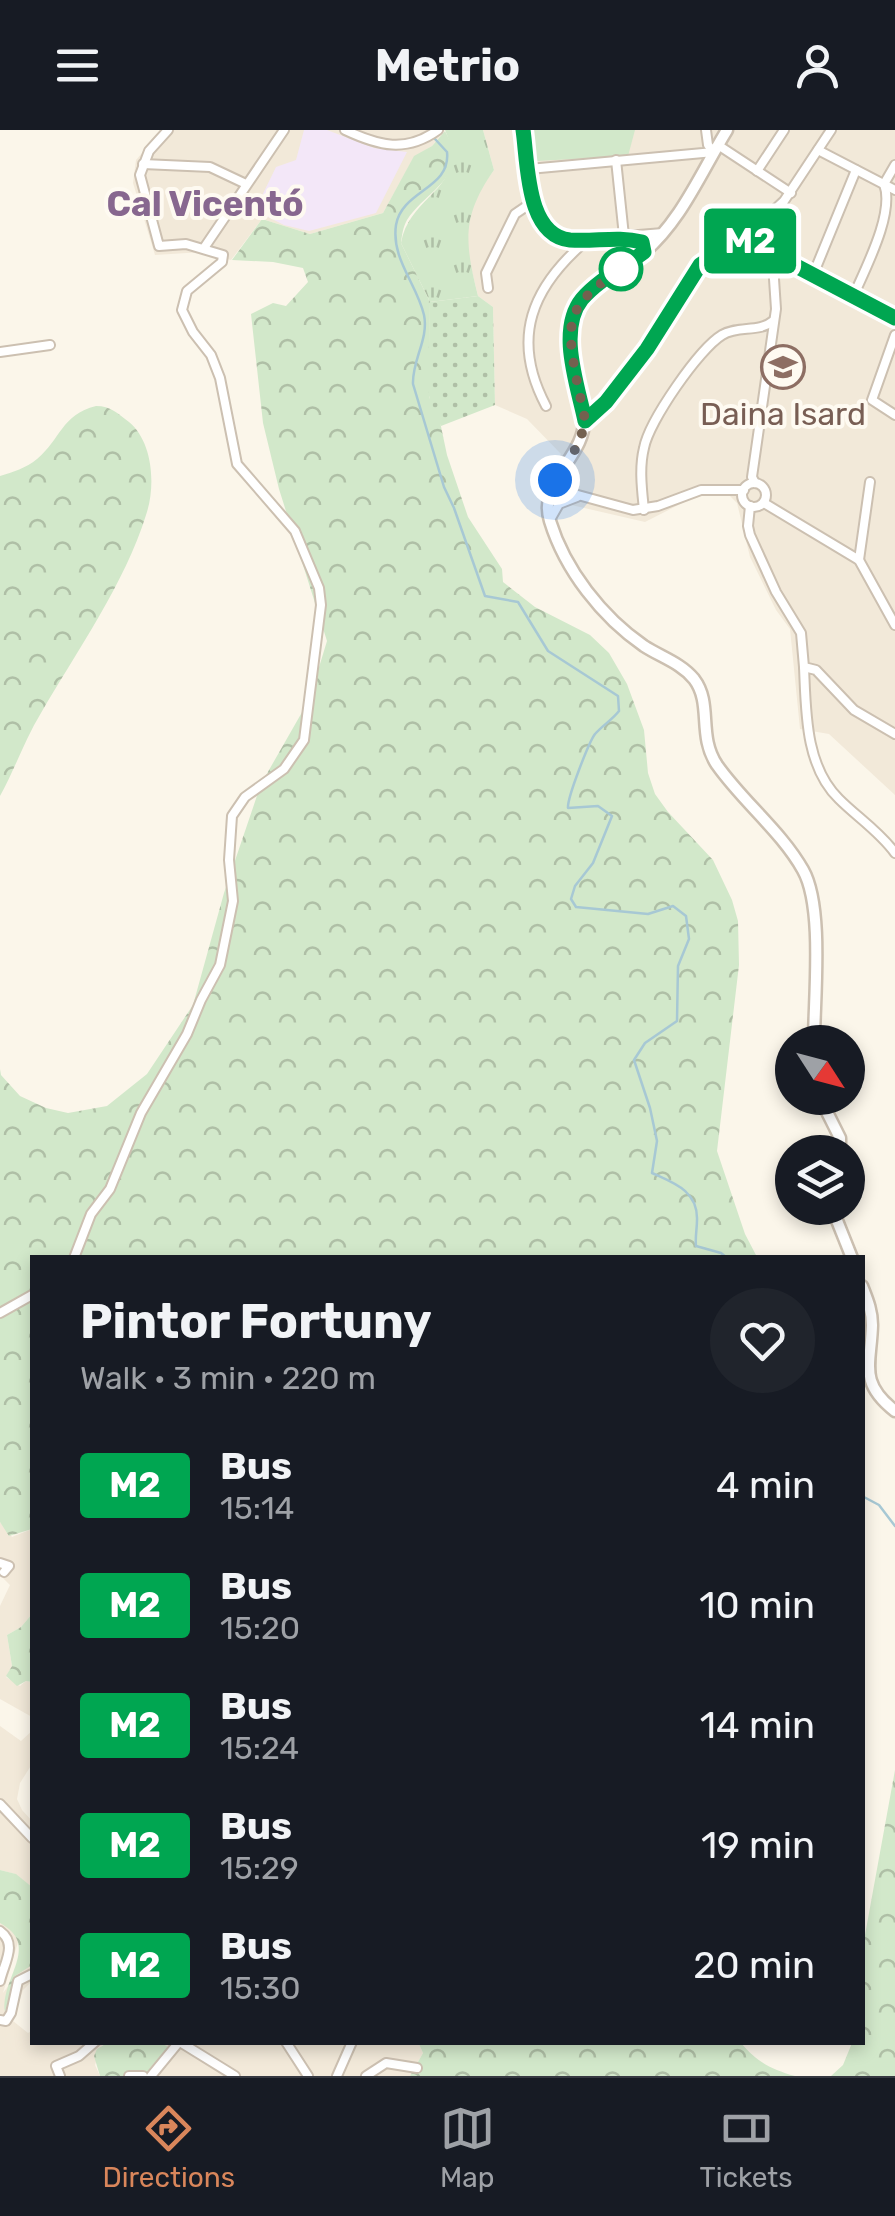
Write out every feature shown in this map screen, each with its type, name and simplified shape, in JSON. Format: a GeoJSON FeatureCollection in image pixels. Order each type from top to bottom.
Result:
{"type":"FeatureCollection","features":[{"type":"Feature","properties":{"kind":"street"},"geometry":{"type":"LineString","coordinates":[[75,1255],[88,1220],[110,1189],[141,1113],[187,1034],[220,965],[234,901],[229,854],[234,811],[290,762],[304,740],[321,604],[319,588],[292,526],[237,464],[220,378],[211,355],[184,315],[186,291],[224,258],[220,252],[186,244],[159,246],[140,175],[143,164],[168,130]]}},
{"type":"Feature","properties":{"kind":"street"},"geometry":{"type":"LineString","coordinates":[[204,248],[284,130]]}},
{"type":"Feature","properties":{"kind":"street"},"geometry":{"type":"LineString","coordinates":[[345,130],[378,144],[402,146],[415,144],[438,130]]}},
{"type":"Feature","properties":{"kind":"street"},"geometry":{"type":"LineString","coordinates":[[523,130],[534,201],[543,226],[550,233],[566,240],[662,233]]}},
{"type":"Feature","properties":{"kind":"street"},"geometry":{"type":"LineString","coordinates":[[706,130],[708,144],[791,193]]}},
{"type":"Feature","properties":{"kind":"street"},"geometry":{"type":"LineString","coordinates":[[585,421],[571,342],[574,312],[593,288],[644,252],[662,233],[727,130]]}},
{"type":"Feature","properties":{"kind":"street"},"geometry":{"type":"LineString","coordinates":[[757,171],[784,130]]}},
{"type":"Feature","properties":{"kind":"street"},"geometry":{"type":"LineString","coordinates":[[814,1025],[813,898],[808,880],[766,822],[716,764],[704,738],[704,703],[696,682],[610,618],[574,570],[550,522],[548,501],[585,421],[606,402],[647,349],[700,265],[756,227],[791,193],[831,130]]}},
{"type":"Feature","properties":{"kind":"street"},"geometry":{"type":"LineString","coordinates":[[529,169],[716,148]]}},
{"type":"Feature","properties":{"kind":"street"},"geometry":{"type":"LineString","coordinates":[[818,150],[895,190]]}},
{"type":"Feature","properties":{"kind":"street"},"geometry":{"type":"LineString","coordinates":[[616,160],[621,236]]}},
{"type":"Feature","properties":{"kind":"street"},"geometry":{"type":"LineString","coordinates":[[143,164],[210,167],[246,184]]}},
{"type":"Feature","properties":{"kind":"street"},"geometry":{"type":"LineString","coordinates":[[884,184],[895,164]]}},
{"type":"Feature","properties":{"kind":"street"},"geometry":{"type":"LineString","coordinates":[[814,275],[856,170]]}},
{"type":"Feature","properties":{"kind":"street"},"geometry":{"type":"LineString","coordinates":[[853,297],[880,236],[888,193],[884,184]]}},
{"type":"Feature","properties":{"kind":"street"},"geometry":{"type":"LineString","coordinates":[[488,288],[486,273],[515,214],[534,201]]}},
{"type":"Feature","properties":{"kind":"street"},"geometry":{"type":"LineString","coordinates":[[755,244],[756,227]]}},
{"type":"Feature","properties":{"kind":"street"},"geometry":{"type":"LineString","coordinates":[[621,236],[642,242],[644,252]]}},
{"type":"Feature","properties":{"kind":"street"},"geometry":{"type":"LineString","coordinates":[[546,406],[534,380],[529,343],[531,315],[553,272],[587,240]]}},
{"type":"Feature","properties":{"kind":"street"},"geometry":{"type":"LineString","coordinates":[[736,240],[755,244],[773,264],[776,290],[752,476],[754,484],[766,492],[764,503]]}},
{"type":"Feature","properties":{"kind":"street"},"geometry":{"type":"LineString","coordinates":[[773,264],[789,264],[814,275],[895,318]]}},
{"type":"Feature","properties":{"kind":"street"},"geometry":{"type":"LineString","coordinates":[[644,510],[644,445],[674,392],[716,340],[735,329],[765,327],[773,321]]}},
{"type":"Feature","properties":{"kind":"street"},"geometry":{"type":"LineString","coordinates":[[752,328],[770,347]]}},
{"type":"Feature","properties":{"kind":"street"},"geometry":{"type":"LineString","coordinates":[[895,335],[872,400],[895,415]]}},
{"type":"Feature","properties":{"kind":"street"},"geometry":{"type":"LineString","coordinates":[[0,352],[50,345]]}},
{"type":"Feature","properties":{"kind":"street"},"geometry":{"type":"LineString","coordinates":[[555,480],[561,489],[581,496],[624,509],[644,510],[689,492],[744,490],[754,484]]}},
{"type":"Feature","properties":{"kind":"street"},"geometry":{"type":"LineString","coordinates":[[859,560],[870,482]]}},
{"type":"Feature","properties":{"kind":"street"},"geometry":{"type":"LineString","coordinates":[[744,490],[743,498],[750,506],[750,535],[776,592],[801,633],[810,735],[820,771],[832,792],[895,853]]}},
{"type":"Feature","properties":{"kind":"street"},"geometry":{"type":"LineString","coordinates":[[550,522],[559,504],[581,496]]}},
{"type":"Feature","properties":{"kind":"street"},"geometry":{"type":"LineString","coordinates":[[750,506],[764,503],[859,560],[895,625]]}},
{"type":"Feature","properties":{"kind":"street"},"geometry":{"type":"LineString","coordinates":[[804,667],[816,670],[854,710],[895,734]]}},
{"type":"Feature","properties":{"kind":"street"},"geometry":{"type":"LineString","coordinates":[[839,1225],[851,1255]]}},
{"type":"Feature","properties":{"kind":"street"},"geometry":{"type":"LineString","coordinates":[[865,1293],[872,1328],[866,1370],[878,1394],[895,1411]]}},
{"type":"Feature","properties":{"kind":"street"},"geometry":{"type":"LineString","coordinates":[[0,1313],[30,1296]]}},
{"type":"Feature","properties":{"kind":"street"},"geometry":{"type":"LineString","coordinates":[[0,1804],[30,1836]]}},
{"type":"Feature","properties":{"kind":"street"},"geometry":{"type":"LineString","coordinates":[[0,1931],[7,1936],[10,1947],[0,1981]]}},
{"type":"Feature","properties":{"kind":"street"},"geometry":{"type":"LineString","coordinates":[[0,2020],[6,2021],[10,2015],[18,1981],[30,1975]]}},
{"type":"Feature","properties":{"kind":"street"},"geometry":{"type":"LineString","coordinates":[[60,2076],[56,2066],[91,2045]]}},
{"type":"Feature","properties":{"kind":"street"},"geometry":{"type":"LineString","coordinates":[[129,2076],[147,2076],[177,2045]]}},
{"type":"Feature","properties":{"kind":"street"},"geometry":{"type":"LineString","coordinates":[[185,2045],[235,2076]]}},
{"type":"Feature","properties":{"kind":"street"},"geometry":{"type":"LineString","coordinates":[[288,2045],[308,2076]]}},
{"type":"Feature","properties":{"kind":"street"},"geometry":{"type":"LineString","coordinates":[[337,2076],[351,2045]]}},
{"type":"Feature","properties":{"kind":"street"},"geometry":{"type":"LineString","coordinates":[[366,2076],[386,2063],[417,2068]]}},
{"type":"Feature","properties":{"kind":"shaded area"},"geometry":{"type":"Polygon","coordinates":[[[162,130],[445,130],[432,146],[414,157],[383,213],[310,234],[262,219],[231,260],[203,252],[155,255],[133,183],[136,160],[162,130]]]}},
{"type":"Feature","properties":{"kind":"shaded area"},"geometry":{"type":"Polygon","coordinates":[[[304,130],[327,130],[374,148],[407,152],[376,213],[309,231],[260,213],[257,206],[276,167],[296,160],[304,130]]]}},
{"type":"Feature","properties":{"kind":"shaded area"},"geometry":{"type":"Polygon","coordinates":[[[483,130],[895,130],[895,795],[829,734],[800,729],[790,629],[776,610],[750,557],[737,503],[727,493],[696,496],[645,522],[567,504],[540,491],[541,483],[561,454],[527,419],[495,405],[493,307],[478,296],[469,259],[466,228],[477,194],[494,170],[483,130]]]}},
{"type":"Feature","properties":{"kind":"shaded area"},"geometry":{"type":"Polygon","coordinates":[[[0,1522],[12,1537],[30,1530],[30,1616],[7,1635],[12,1666],[6,1677],[20,1686],[30,1682],[30,1716],[0,1699],[0,1606],[10,1585],[0,1575],[0,1522]]]}},
{"type":"Feature","properties":{"kind":"shaded area"},"geometry":{"type":"Polygon","coordinates":[[[0,1726],[21,1741],[30,1733],[30,1767],[20,1783],[17,1799],[30,1819],[30,1885],[15,1874],[0,1870],[0,1726]]]}},
{"type":"Feature","properties":{"kind":"shaded area"},"geometry":{"type":"Polygon","coordinates":[[[0,1923],[14,1930],[18,1942],[3,1993],[18,1973],[30,1966],[30,1983],[23,1990],[13,2021],[30,2032],[30,2045],[103,2045],[95,2065],[100,2076],[0,2076],[0,1923]]]}},
{"type":"Feature","properties":{"kind":"shaded area"},"geometry":{"type":"Polygon","coordinates":[[[165,2045],[419,2045],[423,2053],[410,2076],[157,2076],[150,2069],[168,2047],[165,2045]]]}},
{"type":"Feature","properties":{"kind":"green space"},"geometry":{"type":"Polygon","coordinates":[[[445,130],[483,130],[494,170],[476,202],[469,231],[470,261],[478,296],[430,302],[401,243],[415,212],[445,179],[451,150],[445,130]]]}},
{"type":"Feature","properties":{"kind":"green space"},"geometry":{"type":"Polygon","coordinates":[[[531,130],[635,130],[628,156],[537,161],[531,130]]]}},
{"type":"Feature","properties":{"kind":"green space"},"geometry":{"type":"Polygon","coordinates":[[[445,131],[452,147],[450,171],[407,220],[401,243],[430,302],[429,397],[439,417],[468,517],[502,569],[503,582],[535,607],[590,635],[609,653],[627,684],[644,730],[648,773],[655,794],[713,860],[732,900],[738,921],[739,965],[717,1151],[756,1255],[30,1255],[30,1530],[9,1536],[0,1522],[0,1069],[20,1096],[68,1113],[107,1106],[147,1074],[193,1005],[224,893],[261,784],[309,700],[327,641],[279,489],[263,423],[251,314],[273,303],[286,306],[308,282],[303,268],[232,260],[262,219],[310,234],[383,213],[414,156],[432,146],[445,131]]]}},
{"type":"Feature","properties":{"kind":"green space"},"geometry":{"type":"Polygon","coordinates":[[[478,296],[493,307],[495,405],[441,426],[428,389],[430,302],[478,296]]]}},
{"type":"Feature","properties":{"kind":"green space"},"geometry":{"type":"Polygon","coordinates":[[[96,406],[117,413],[143,441],[150,465],[149,503],[126,566],[35,723],[0,796],[0,476],[33,462],[68,421],[96,406]]]}},
{"type":"Feature","properties":{"kind":"green space"},"geometry":{"type":"Polygon","coordinates":[[[30,1616],[30,1682],[17,1686],[6,1676],[12,1666],[7,1635],[30,1616]]]}},
{"type":"Feature","properties":{"kind":"green space"},"geometry":{"type":"Polygon","coordinates":[[[895,1770],[895,2076],[831,2076],[843,2065],[851,2045],[865,2045],[865,1935],[895,1770]]]}},
{"type":"Feature","properties":{"kind":"green space"},"geometry":{"type":"Polygon","coordinates":[[[0,1870],[16,1874],[30,1885],[30,1966],[15,1976],[5,2012],[19,1952],[12,1932],[0,1923],[0,1870]]]}},
{"type":"Feature","properties":{"kind":"green space"},"geometry":{"type":"Polygon","coordinates":[[[104,2045],[168,2047],[150,2068],[157,2076],[100,2076],[94,2056],[104,2045]]]}},
{"type":"Feature","properties":{"kind":"green space"},"geometry":{"type":"Polygon","coordinates":[[[419,2045],[743,2045],[765,2064],[795,2076],[410,2076],[423,2053],[419,2045]]]}},
{"type":"Feature","properties":{"kind":"waterway"},"geometry":{"type":"LineString","coordinates":[[435,139],[447,152],[442,174],[407,204],[396,225],[397,249],[421,304],[425,324],[413,384],[444,487],[485,596],[518,602],[548,651],[618,696],[619,711],[592,739],[569,802],[568,808],[598,806],[612,816],[593,863],[575,886],[571,899],[576,907],[648,914],[673,906],[686,916],[689,939],[678,966],[677,1021],[645,1043],[634,1060],[657,1141],[652,1173],[689,1195],[696,1210],[696,1246],[723,1255]]}},
{"type":"Feature","properties":{"kind":"waterway"},"geometry":{"type":"LineString","coordinates":[[865,1498],[879,1505],[895,1526]]}},
{"type":"Feature","properties":{"kind":"bus line","name":"M2"},"geometry":{"type":"LineString","coordinates":[[523,130],[534,203],[550,233],[566,240],[619,237],[642,242],[644,246],[644,252],[593,288],[574,312],[571,342],[585,421],[606,402],[647,349],[700,265],[736,240],[750,241],[773,264],[796,266],[895,318]]}},
{"type":"Feature","properties":{"kind":"place","name":"Daina Isard"},"geometry":{"type":"Point","coordinates":[783,367]}},
{"type":"Feature","properties":{"kind":"district","name":"Cal Vicentó"},"geometry":{"type":"Point","coordinates":[205,204]}},
{"type":"Feature","properties":{"kind":"route"},"geometry":{"type":"LineString","coordinates":[[555,480],[574,451],[585,421],[571,342],[572,321],[584,296],[621,269]]}}]}
